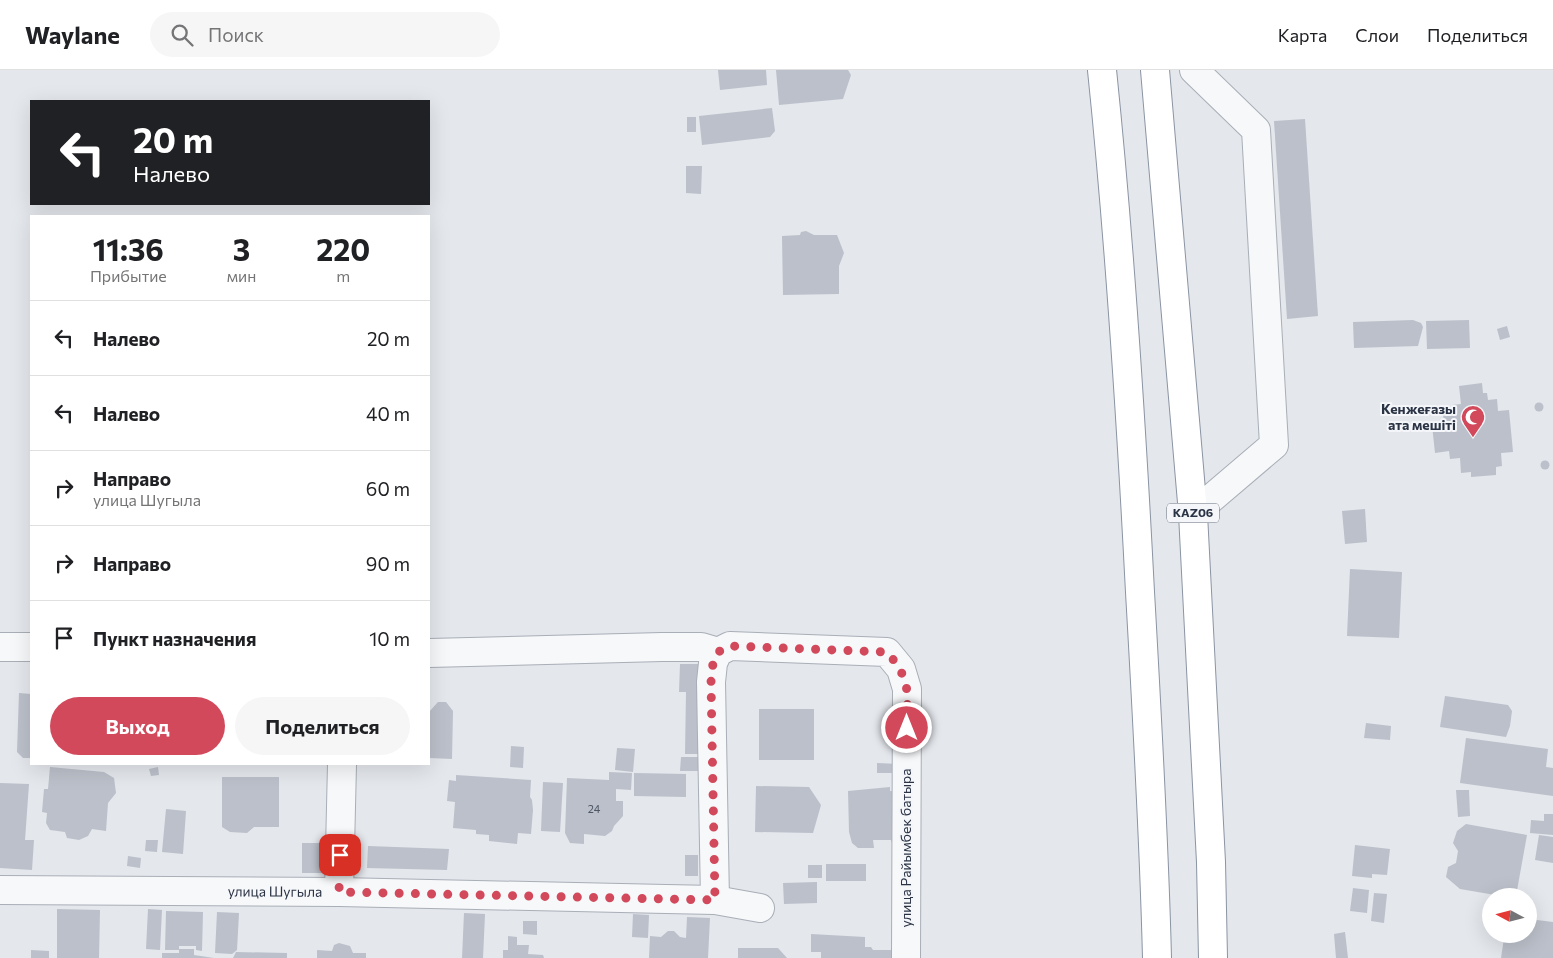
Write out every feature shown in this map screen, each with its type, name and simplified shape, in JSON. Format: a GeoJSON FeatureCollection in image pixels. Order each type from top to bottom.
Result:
{"type":"FeatureCollection","features":[{"type":"Feature","properties":{"kind":"highway"},"geometry":{"type":"LineString","coordinates":[[1102,70],[1117,220],[1134,468],[1155,852],[1157,958]]}},
{"type":"Feature","properties":{"kind":"highway","name":"KАZ06"},"geometry":{"type":"LineString","coordinates":[[1155,70],[1193,514],[1211,862],[1213,958]]}},
{"type":"Feature","properties":{"kind":"street"},"geometry":{"type":"LineString","coordinates":[[1193,514],[1274,445],[1256,130],[1194,70]]}},
{"type":"Feature","properties":{"kind":"street","name":"улица Райымбек батыра"},"geometry":{"type":"LineString","coordinates":[[718,652],[730,646],[887,652],[901,669],[907,689],[906,958]]}},
{"type":"Feature","properties":{"kind":"street"},"geometry":{"type":"LineString","coordinates":[[0,647],[30,647]]}},
{"type":"Feature","properties":{"kind":"street"},"geometry":{"type":"LineString","coordinates":[[430,653],[662,647],[702,647],[718,652],[713,663],[711,682],[715,900]]}},
{"type":"Feature","properties":{"kind":"street"},"geometry":{"type":"LineString","coordinates":[[339,892],[342,765]]}},
{"type":"Feature","properties":{"kind":"street","name":"улица Шугыла"},"geometry":{"type":"LineString","coordinates":[[0,890],[339,892],[715,900],[760,908]]}},
{"type":"Feature","properties":{"kind":"building"},"geometry":{"type":"Polygon","coordinates":[[[718,70],[766,70],[767,85],[720,90],[718,70]]]}},
{"type":"Feature","properties":{"kind":"building"},"geometry":{"type":"Polygon","coordinates":[[[776,70],[848,70],[851,75],[843,99],[779,105],[776,70]]]}},
{"type":"Feature","properties":{"kind":"building"},"geometry":{"type":"Polygon","coordinates":[[[772,108],[775,131],[770,137],[702,145],[699,116],[772,108]]]}},
{"type":"Feature","properties":{"kind":"building"},"geometry":{"type":"Polygon","coordinates":[[[687,117],[696,117],[696,132],[687,132],[687,117]]]}},
{"type":"Feature","properties":{"kind":"building"},"geometry":{"type":"Polygon","coordinates":[[[1305,119],[1318,316],[1287,319],[1274,121],[1305,119]]]}},
{"type":"Feature","properties":{"kind":"building"},"geometry":{"type":"Polygon","coordinates":[[[686,166],[702,166],[701,194],[686,193],[686,166]]]}},
{"type":"Feature","properties":{"kind":"building"},"geometry":{"type":"Polygon","coordinates":[[[806,231],[814,235],[837,235],[844,253],[839,266],[839,294],[783,295],[782,236],[800,235],[801,232],[806,231]]]}},
{"type":"Feature","properties":{"kind":"building"},"geometry":{"type":"Polygon","coordinates":[[[1413,320],[1421,323],[1423,327],[1418,346],[1354,348],[1353,322],[1413,320]]]}},
{"type":"Feature","properties":{"kind":"building"},"geometry":{"type":"Polygon","coordinates":[[[1469,320],[1470,348],[1427,349],[1426,321],[1469,320]]]}},
{"type":"Feature","properties":{"kind":"building"},"geometry":{"type":"Polygon","coordinates":[[[1507,326],[1510,337],[1500,340],[1497,329],[1507,326]]]}},
{"type":"Feature","properties":{"kind":"building","name":"Кенжеғазы ата мешіті"},"geometry":{"type":"Polygon","coordinates":[[[1482,383],[1483,393],[1487,393],[1488,400],[1497,399],[1498,411],[1509,410],[1513,452],[1501,453],[1502,466],[1496,467],[1496,475],[1471,477],[1471,472],[1461,473],[1460,458],[1450,459],[1449,451],[1435,453],[1432,425],[1444,424],[1443,414],[1453,413],[1452,405],[1461,404],[1459,386],[1482,383]]]}},
{"type":"Feature","properties":{"kind":"building"},"geometry":{"type":"Polygon","coordinates":[[[1539,402],[1544,407],[1539,412],[1534,407],[1539,402]]]}},
{"type":"Feature","properties":{"kind":"building"},"geometry":{"type":"Polygon","coordinates":[[[1545,461],[1549,465],[1545,469],[1541,465],[1545,461]]]}},
{"type":"Feature","properties":{"kind":"building"},"geometry":{"type":"Polygon","coordinates":[[[1365,509],[1367,542],[1345,544],[1342,511],[1365,509]]]}},
{"type":"Feature","properties":{"kind":"building"},"geometry":{"type":"Polygon","coordinates":[[[1350,569],[1402,572],[1399,638],[1347,636],[1350,569]]]}},
{"type":"Feature","properties":{"kind":"building"},"geometry":{"type":"Polygon","coordinates":[[[680,664],[705,664],[704,754],[685,754],[686,692],[679,692],[680,664]]]}},
{"type":"Feature","properties":{"kind":"building"},"geometry":{"type":"Polygon","coordinates":[[[19,693],[30,694],[30,758],[23,758],[17,752],[19,693]]]}},
{"type":"Feature","properties":{"kind":"building"},"geometry":{"type":"Polygon","coordinates":[[[1445,696],[1508,705],[1512,711],[1506,737],[1440,727],[1445,696]]]}},
{"type":"Feature","properties":{"kind":"building"},"geometry":{"type":"Polygon","coordinates":[[[438,702],[446,702],[453,711],[452,759],[430,758],[430,711],[438,702]]]}},
{"type":"Feature","properties":{"kind":"building"},"geometry":{"type":"Polygon","coordinates":[[[759,709],[814,709],[814,760],[759,760],[759,709]]]}},
{"type":"Feature","properties":{"kind":"building"},"geometry":{"type":"Polygon","coordinates":[[[1366,723],[1391,726],[1390,740],[1364,738],[1366,723]]]}},
{"type":"Feature","properties":{"kind":"building"},"geometry":{"type":"Polygon","coordinates":[[[1466,738],[1548,749],[1546,767],[1553,768],[1553,796],[1460,783],[1466,738]]]}},
{"type":"Feature","properties":{"kind":"building"},"geometry":{"type":"Polygon","coordinates":[[[511,746],[524,747],[523,768],[510,767],[511,746]]]}},
{"type":"Feature","properties":{"kind":"building"},"geometry":{"type":"Polygon","coordinates":[[[617,748],[635,749],[633,772],[615,770],[617,748]]]}},
{"type":"Feature","properties":{"kind":"building"},"geometry":{"type":"Polygon","coordinates":[[[681,757],[703,757],[703,771],[680,771],[681,757]]]}},
{"type":"Feature","properties":{"kind":"building"},"geometry":{"type":"Polygon","coordinates":[[[877,763],[899,764],[900,773],[877,773],[877,763]]]}},
{"type":"Feature","properties":{"kind":"building"},"geometry":{"type":"Polygon","coordinates":[[[50,767],[104,772],[114,778],[116,793],[108,803],[106,831],[92,829],[88,836],[79,840],[67,838],[65,832],[50,830],[46,823],[47,813],[42,812],[44,789],[48,789],[50,767]]]}},
{"type":"Feature","properties":{"kind":"building"},"geometry":{"type":"Polygon","coordinates":[[[158,767],[159,775],[151,776],[149,769],[158,767]]]}},
{"type":"Feature","properties":{"kind":"building"},"geometry":{"type":"Polygon","coordinates":[[[609,772],[632,773],[631,790],[616,789],[616,801],[623,801],[623,816],[612,831],[605,836],[584,834],[584,844],[570,843],[565,833],[567,778],[609,780],[609,772]]]}},
{"type":"Feature","properties":{"kind":"building"},"geometry":{"type":"Polygon","coordinates":[[[634,773],[686,774],[686,797],[634,796],[634,773]]]}},
{"type":"Feature","properties":{"kind":"building"},"geometry":{"type":"Polygon","coordinates":[[[456,775],[531,780],[530,797],[533,810],[531,834],[518,833],[517,844],[489,841],[489,835],[476,834],[476,830],[453,828],[455,802],[447,801],[449,780],[456,781],[456,775]]]}},
{"type":"Feature","properties":{"kind":"building"},"geometry":{"type":"Polygon","coordinates":[[[222,777],[279,777],[279,827],[254,827],[247,833],[230,832],[222,827],[222,777]]]}},
{"type":"Feature","properties":{"kind":"building"},"geometry":{"type":"Polygon","coordinates":[[[543,782],[563,783],[560,832],[541,831],[543,782]]]}},
{"type":"Feature","properties":{"kind":"building"},"geometry":{"type":"Polygon","coordinates":[[[0,783],[29,784],[25,840],[34,840],[32,870],[0,868],[0,783]]]}},
{"type":"Feature","properties":{"kind":"building"},"geometry":{"type":"Polygon","coordinates":[[[756,786],[809,787],[821,805],[813,833],[755,832],[756,786]]]}},
{"type":"Feature","properties":{"kind":"building"},"geometry":{"type":"Polygon","coordinates":[[[890,787],[890,791],[902,791],[904,843],[892,843],[891,840],[873,840],[874,848],[858,848],[852,843],[849,832],[848,791],[890,787]]]}},
{"type":"Feature","properties":{"kind":"building"},"geometry":{"type":"Polygon","coordinates":[[[1456,790],[1469,790],[1470,816],[1458,817],[1456,790]]]}},
{"type":"Feature","properties":{"kind":"building"},"geometry":{"type":"Polygon","coordinates":[[[166,809],[186,811],[183,854],[162,852],[166,809]]]}},
{"type":"Feature","properties":{"kind":"building"},"geometry":{"type":"Polygon","coordinates":[[[1544,814],[1553,814],[1553,835],[1530,833],[1531,820],[1544,821],[1544,814]]]}},
{"type":"Feature","properties":{"kind":"building"},"geometry":{"type":"Polygon","coordinates":[[[1466,824],[1527,835],[1517,888],[1482,888],[1482,893],[1460,889],[1446,877],[1448,867],[1456,863],[1458,851],[1453,843],[1457,831],[1466,824]]]}},
{"type":"Feature","properties":{"kind":"building"},"geometry":{"type":"Polygon","coordinates":[[[1539,835],[1553,837],[1553,863],[1535,860],[1539,835]]]}},
{"type":"Feature","properties":{"kind":"building"},"geometry":{"type":"Polygon","coordinates":[[[146,840],[158,840],[157,852],[145,851],[146,840]]]}},
{"type":"Feature","properties":{"kind":"building"},"geometry":{"type":"Polygon","coordinates":[[[302,843],[331,843],[330,873],[302,873],[302,843]]]}},
{"type":"Feature","properties":{"kind":"building"},"geometry":{"type":"Polygon","coordinates":[[[1355,845],[1390,849],[1387,875],[1372,874],[1372,878],[1352,876],[1355,845]]]}},
{"type":"Feature","properties":{"kind":"building"},"geometry":{"type":"Polygon","coordinates":[[[368,846],[449,849],[447,870],[367,868],[368,846]]]}},
{"type":"Feature","properties":{"kind":"building"},"geometry":{"type":"Polygon","coordinates":[[[685,855],[698,855],[698,876],[685,876],[685,855]]]}},
{"type":"Feature","properties":{"kind":"building"},"geometry":{"type":"Polygon","coordinates":[[[128,856],[141,858],[140,868],[127,866],[128,856]]]}},
{"type":"Feature","properties":{"kind":"building"},"geometry":{"type":"Polygon","coordinates":[[[826,864],[866,864],[866,881],[826,881],[826,864]]]}},
{"type":"Feature","properties":{"kind":"building"},"geometry":{"type":"Polygon","coordinates":[[[808,865],[822,865],[822,878],[808,878],[808,865]]]}},
{"type":"Feature","properties":{"kind":"building"},"geometry":{"type":"Polygon","coordinates":[[[817,882],[817,903],[784,904],[783,883],[817,882]]]}},
{"type":"Feature","properties":{"kind":"building"},"geometry":{"type":"Polygon","coordinates":[[[1353,888],[1369,890],[1367,913],[1350,911],[1353,888]]]}},
{"type":"Feature","properties":{"kind":"building"},"geometry":{"type":"Polygon","coordinates":[[[1374,893],[1387,894],[1384,923],[1371,921],[1374,893]]]}},
{"type":"Feature","properties":{"kind":"building"},"geometry":{"type":"Polygon","coordinates":[[[57,909],[100,910],[99,958],[57,958],[57,909]]]}},
{"type":"Feature","properties":{"kind":"building"},"geometry":{"type":"Polygon","coordinates":[[[148,909],[162,910],[160,950],[146,949],[148,909]]]}},
{"type":"Feature","properties":{"kind":"building"},"geometry":{"type":"Polygon","coordinates":[[[166,911],[203,912],[202,951],[196,950],[196,946],[179,946],[179,950],[165,950],[166,911]]]}},
{"type":"Feature","properties":{"kind":"building"},"geometry":{"type":"Polygon","coordinates":[[[217,912],[239,913],[237,950],[232,954],[215,953],[217,912]]]}},
{"type":"Feature","properties":{"kind":"building"},"geometry":{"type":"Polygon","coordinates":[[[464,913],[485,914],[483,958],[462,958],[464,913]]]}},
{"type":"Feature","properties":{"kind":"building"},"geometry":{"type":"Polygon","coordinates":[[[633,914],[649,915],[648,938],[632,937],[633,914]]]}},
{"type":"Feature","properties":{"kind":"building"},"geometry":{"type":"Polygon","coordinates":[[[687,917],[710,918],[708,958],[649,958],[650,936],[661,937],[668,931],[674,931],[680,937],[686,938],[687,917]]]}},
{"type":"Feature","properties":{"kind":"building"},"geometry":{"type":"Polygon","coordinates":[[[1538,920],[1553,922],[1553,958],[1501,958],[1503,943],[1537,943],[1538,920]]]}},
{"type":"Feature","properties":{"kind":"building"},"geometry":{"type":"Polygon","coordinates":[[[523,921],[537,921],[537,935],[523,934],[523,921]]]}},
{"type":"Feature","properties":{"kind":"building"},"geometry":{"type":"Polygon","coordinates":[[[1345,932],[1348,958],[1336,958],[1334,934],[1345,932]]]}},
{"type":"Feature","properties":{"kind":"building"},"geometry":{"type":"Polygon","coordinates":[[[811,934],[865,937],[865,947],[871,947],[873,950],[893,950],[893,958],[821,958],[821,952],[811,952],[811,934]]]}},
{"type":"Feature","properties":{"kind":"building"},"geometry":{"type":"Polygon","coordinates":[[[508,936],[517,937],[517,945],[529,945],[528,954],[543,955],[544,958],[503,958],[503,950],[508,950],[508,936]]]}},
{"type":"Feature","properties":{"kind":"building"},"geometry":{"type":"Polygon","coordinates":[[[339,943],[350,946],[353,953],[366,953],[366,958],[317,958],[317,950],[332,951],[334,945],[339,943]]]}},
{"type":"Feature","properties":{"kind":"building"},"geometry":{"type":"Polygon","coordinates":[[[738,948],[778,948],[787,958],[738,958],[738,948]]]}},
{"type":"Feature","properties":{"kind":"building"},"geometry":{"type":"Polygon","coordinates":[[[179,949],[194,949],[194,955],[214,958],[162,958],[162,953],[179,953],[179,949]]]}},
{"type":"Feature","properties":{"kind":"building"},"geometry":{"type":"Polygon","coordinates":[[[31,950],[49,951],[49,958],[31,958],[31,950]]]}},
{"type":"Feature","properties":{"kind":"building"},"geometry":{"type":"Polygon","coordinates":[[[236,952],[287,953],[287,958],[233,958],[236,952]]]}},
{"type":"Feature","properties":{"kind":"place","name":"Кенжеғазы ата мешіті"},"geometry":{"type":"Point","coordinates":[1473,438]}},
{"type":"Feature","properties":{"kind":"route"},"geometry":{"type":"LineString","coordinates":[[340,855],[339,892],[715,900],[711,682],[713,663],[718,652],[730,646],[887,652],[901,669],[907,689],[907,728]]}}]}
